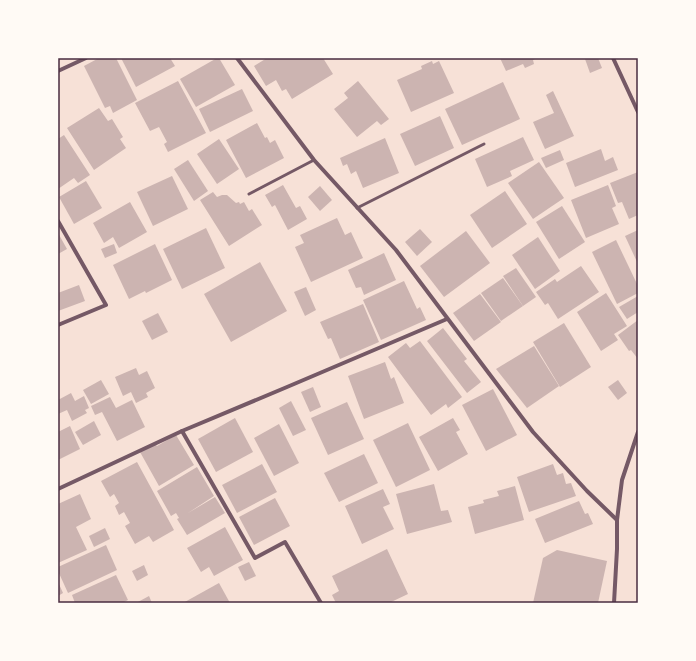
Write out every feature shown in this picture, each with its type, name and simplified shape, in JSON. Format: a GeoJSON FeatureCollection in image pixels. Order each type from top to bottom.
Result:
{"type":"FeatureCollection","features":[{"type":"Feature","properties":{"kind":"street"},"geometry":{"type":"LineString","coordinates":[[58,71],[86,58]]}},
{"type":"Feature","properties":{"kind":"street"},"geometry":{"type":"LineString","coordinates":[[237,58],[314,160],[396,250],[533,432],[587,491],[617,520]]}},
{"type":"Feature","properties":{"kind":"street"},"geometry":{"type":"LineString","coordinates":[[613,58],[638,112]]}},
{"type":"Feature","properties":{"kind":"street"},"geometry":{"type":"LineString","coordinates":[[58,221],[106,305],[58,325]]}},
{"type":"Feature","properties":{"kind":"street"},"geometry":{"type":"LineString","coordinates":[[58,489],[182,431],[447,318]]}},
{"type":"Feature","properties":{"kind":"street"},"geometry":{"type":"LineString","coordinates":[[182,431],[255,558],[285,542],[321,603]]}},
{"type":"Feature","properties":{"kind":"street"},"geometry":{"type":"LineString","coordinates":[[614,603],[617,520],[622,480],[638,432]]}},
{"type":"Feature","properties":{"kind":"lane"},"geometry":{"type":"LineString","coordinates":[[357,208],[484,144]]}},
{"type":"Feature","properties":{"kind":"lane"},"geometry":{"type":"LineString","coordinates":[[249,194],[314,160]]}},
{"type":"Feature","properties":{"kind":"building"},"geometry":{"type":"Polygon","coordinates":[[[99,58],[116,58],[137,100],[113,113],[110,106],[105,108],[84,66],[99,58]]]}},
{"type":"Feature","properties":{"kind":"building"},"geometry":{"type":"Polygon","coordinates":[[[121,58],[170,58],[175,66],[136,87],[121,58]]]}},
{"type":"Feature","properties":{"kind":"building"},"geometry":{"type":"Polygon","coordinates":[[[219,58],[235,85],[196,107],[180,79],[219,58]]]}},
{"type":"Feature","properties":{"kind":"building"},"geometry":{"type":"Polygon","coordinates":[[[267,58],[323,58],[333,74],[292,99],[286,89],[282,91],[276,80],[266,86],[254,66],[267,58]]]}},
{"type":"Feature","properties":{"kind":"building"},"geometry":{"type":"Polygon","coordinates":[[[500,58],[537,58],[533,60],[534,64],[525,68],[523,64],[506,71],[500,58]]]}},
{"type":"Feature","properties":{"kind":"building"},"geometry":{"type":"Polygon","coordinates":[[[598,58],[602,68],[590,73],[585,59],[598,58]]]}},
{"type":"Feature","properties":{"kind":"building"},"geometry":{"type":"Polygon","coordinates":[[[432,61],[433,64],[439,61],[454,93],[411,112],[397,80],[422,69],[421,66],[432,61]]]}},
{"type":"Feature","properties":{"kind":"building"},"geometry":{"type":"Polygon","coordinates":[[[178,81],[206,133],[168,152],[164,144],[167,142],[159,127],[150,131],[135,103],[178,81]]]}},
{"type":"Feature","properties":{"kind":"building"},"geometry":{"type":"Polygon","coordinates":[[[358,81],[389,119],[381,125],[377,121],[357,137],[334,109],[348,98],[344,93],[358,81]]]}},
{"type":"Feature","properties":{"kind":"building"},"geometry":{"type":"Polygon","coordinates":[[[503,82],[520,119],[462,145],[445,109],[503,82]]]}},
{"type":"Feature","properties":{"kind":"building"},"geometry":{"type":"Polygon","coordinates":[[[242,89],[253,111],[210,132],[199,109],[242,89]]]}},
{"type":"Feature","properties":{"kind":"building"},"geometry":{"type":"Polygon","coordinates":[[[553,91],[574,136],[545,149],[533,122],[554,113],[546,95],[553,91]]]}},
{"type":"Feature","properties":{"kind":"building"},"geometry":{"type":"Polygon","coordinates":[[[99,108],[108,121],[112,119],[123,137],[120,139],[126,148],[94,170],[67,128],[99,108]]]}},
{"type":"Feature","properties":{"kind":"building"},"geometry":{"type":"Polygon","coordinates":[[[440,116],[454,148],[415,166],[400,134],[440,116]]]}},
{"type":"Feature","properties":{"kind":"building"},"geometry":{"type":"Polygon","coordinates":[[[257,123],[265,138],[267,137],[270,143],[275,140],[284,158],[246,178],[226,140],[257,123]]]}},
{"type":"Feature","properties":{"kind":"building"},"geometry":{"type":"Polygon","coordinates":[[[64,135],[90,175],[78,183],[74,178],[58,189],[58,139],[64,135]]]}},
{"type":"Feature","properties":{"kind":"building"},"geometry":{"type":"Polygon","coordinates":[[[523,137],[534,160],[510,171],[512,176],[487,187],[475,159],[523,137]]]}},
{"type":"Feature","properties":{"kind":"building"},"geometry":{"type":"Polygon","coordinates":[[[385,138],[399,173],[363,188],[356,171],[351,174],[347,164],[343,166],[340,158],[385,138]]]}},
{"type":"Feature","properties":{"kind":"building"},"geometry":{"type":"Polygon","coordinates":[[[219,139],[239,169],[217,184],[197,154],[219,139]]]}},
{"type":"Feature","properties":{"kind":"building"},"geometry":{"type":"Polygon","coordinates":[[[601,149],[605,161],[613,157],[618,170],[575,187],[566,163],[601,149]]]}},
{"type":"Feature","properties":{"kind":"building"},"geometry":{"type":"Polygon","coordinates":[[[560,150],[564,160],[546,168],[541,158],[560,150]]]}},
{"type":"Feature","properties":{"kind":"building"},"geometry":{"type":"Polygon","coordinates":[[[188,160],[208,191],[194,201],[174,169],[188,160]]]}},
{"type":"Feature","properties":{"kind":"building"},"geometry":{"type":"Polygon","coordinates":[[[539,162],[564,198],[533,219],[508,183],[539,162]]]}},
{"type":"Feature","properties":{"kind":"building"},"geometry":{"type":"Polygon","coordinates":[[[638,172],[638,215],[629,219],[622,202],[618,203],[610,183],[638,172]]]}},
{"type":"Feature","properties":{"kind":"building"},"geometry":{"type":"Polygon","coordinates":[[[172,176],[188,209],[153,226],[137,192],[172,176]]]}},
{"type":"Feature","properties":{"kind":"building"},"geometry":{"type":"Polygon","coordinates":[[[86,181],[102,208],[74,224],[59,197],[86,181]]]}},
{"type":"Feature","properties":{"kind":"building"},"geometry":{"type":"Polygon","coordinates":[[[283,185],[296,208],[300,206],[307,219],[288,230],[275,205],[272,207],[265,195],[283,185]]]}},
{"type":"Feature","properties":{"kind":"building"},"geometry":{"type":"Polygon","coordinates":[[[608,185],[616,206],[612,208],[619,224],[586,238],[571,200],[608,185]]]}},
{"type":"Feature","properties":{"kind":"building"},"geometry":{"type":"Polygon","coordinates":[[[320,186],[332,200],[320,211],[308,197],[320,186]]]}},
{"type":"Feature","properties":{"kind":"building"},"geometry":{"type":"Polygon","coordinates":[[[505,191],[527,224],[492,248],[470,215],[505,191]]]}},
{"type":"Feature","properties":{"kind":"building"},"geometry":{"type":"Polygon","coordinates":[[[213,192],[217,197],[227,195],[236,203],[239,202],[240,204],[244,202],[249,211],[252,209],[262,225],[229,246],[200,200],[213,192]]]}},
{"type":"Feature","properties":{"kind":"building"},"geometry":{"type":"Polygon","coordinates":[[[130,202],[147,232],[119,248],[113,237],[104,243],[93,223],[130,202]]]}},
{"type":"Feature","properties":{"kind":"building"},"geometry":{"type":"Polygon","coordinates":[[[562,206],[585,242],[559,259],[536,222],[562,206]]]}},
{"type":"Feature","properties":{"kind":"building"},"geometry":{"type":"Polygon","coordinates":[[[337,218],[345,235],[351,232],[363,258],[311,282],[295,247],[304,243],[300,235],[337,218]]]}},
{"type":"Feature","properties":{"kind":"building"},"geometry":{"type":"Polygon","coordinates":[[[206,228],[225,268],[182,289],[163,249],[206,228]]]}},
{"type":"Feature","properties":{"kind":"building"},"geometry":{"type":"Polygon","coordinates":[[[420,229],[432,242],[417,256],[405,242],[420,229]]]}},
{"type":"Feature","properties":{"kind":"building"},"geometry":{"type":"Polygon","coordinates":[[[638,230],[638,264],[625,236],[638,230]]]}},
{"type":"Feature","properties":{"kind":"building"},"geometry":{"type":"Polygon","coordinates":[[[466,231],[490,263],[444,297],[420,266],[466,231]]]}},
{"type":"Feature","properties":{"kind":"building"},"geometry":{"type":"Polygon","coordinates":[[[58,233],[67,249],[58,254],[58,233]]]}},
{"type":"Feature","properties":{"kind":"building"},"geometry":{"type":"Polygon","coordinates":[[[538,237],[560,271],[535,289],[512,255],[538,237]]]}},
{"type":"Feature","properties":{"kind":"building"},"geometry":{"type":"Polygon","coordinates":[[[616,240],[638,286],[638,293],[617,304],[592,252],[616,240]]]}},
{"type":"Feature","properties":{"kind":"building"},"geometry":{"type":"Polygon","coordinates":[[[114,244],[117,253],[105,258],[101,249],[114,244]]]}},
{"type":"Feature","properties":{"kind":"building"},"geometry":{"type":"Polygon","coordinates":[[[155,244],[172,280],[146,293],[145,291],[129,299],[113,265],[155,244]]]}},
{"type":"Feature","properties":{"kind":"building"},"geometry":{"type":"Polygon","coordinates":[[[384,253],[396,280],[364,295],[361,287],[356,288],[348,270],[384,253]]]}},
{"type":"Feature","properties":{"kind":"building"},"geometry":{"type":"Polygon","coordinates":[[[260,262],[287,311],[231,342],[204,294],[260,262]]]}},
{"type":"Feature","properties":{"kind":"building"},"geometry":{"type":"Polygon","coordinates":[[[581,266],[599,292],[558,319],[548,303],[545,305],[536,292],[555,279],[557,282],[581,266]]]}},
{"type":"Feature","properties":{"kind":"building"},"geometry":{"type":"Polygon","coordinates":[[[516,268],[536,297],[523,306],[503,276],[516,268]]]}},
{"type":"Feature","properties":{"kind":"building"},"geometry":{"type":"Polygon","coordinates":[[[503,278],[523,306],[501,321],[481,293],[503,278]]]}},
{"type":"Feature","properties":{"kind":"building"},"geometry":{"type":"Polygon","coordinates":[[[404,281],[417,309],[420,307],[426,320],[381,340],[363,300],[404,281]]]}},
{"type":"Feature","properties":{"kind":"building"},"geometry":{"type":"Polygon","coordinates":[[[79,285],[85,301],[58,311],[58,293],[79,285]]]}},
{"type":"Feature","properties":{"kind":"building"},"geometry":{"type":"Polygon","coordinates":[[[306,287],[316,310],[305,316],[294,292],[306,287]]]}},
{"type":"Feature","properties":{"kind":"building"},"geometry":{"type":"Polygon","coordinates":[[[606,293],[627,326],[614,334],[618,340],[601,351],[577,312],[606,293]]]}},
{"type":"Feature","properties":{"kind":"building"},"geometry":{"type":"Polygon","coordinates":[[[480,294],[501,322],[474,341],[453,313],[480,294]]]}},
{"type":"Feature","properties":{"kind":"building"},"geometry":{"type":"Polygon","coordinates":[[[638,296],[638,312],[627,319],[619,307],[638,296]]]}},
{"type":"Feature","properties":{"kind":"building"},"geometry":{"type":"Polygon","coordinates":[[[363,304],[379,342],[340,359],[331,338],[328,339],[320,322],[363,304]]]}},
{"type":"Feature","properties":{"kind":"building"},"geometry":{"type":"Polygon","coordinates":[[[158,313],[168,332],[152,340],[142,321],[158,313]]]}},
{"type":"Feature","properties":{"kind":"building"},"geometry":{"type":"Polygon","coordinates":[[[638,320],[638,359],[631,350],[629,351],[618,335],[638,320]]]}},
{"type":"Feature","properties":{"kind":"building"},"geometry":{"type":"Polygon","coordinates":[[[564,323],[591,367],[560,387],[533,342],[564,323]]]}},
{"type":"Feature","properties":{"kind":"building"},"geometry":{"type":"Polygon","coordinates":[[[443,328],[467,359],[464,361],[481,382],[467,393],[427,341],[443,328]]]}},
{"type":"Feature","properties":{"kind":"building"},"geometry":{"type":"Polygon","coordinates":[[[420,341],[462,397],[448,408],[446,404],[431,415],[388,357],[406,343],[410,348],[420,341]]]}},
{"type":"Feature","properties":{"kind":"building"},"geometry":{"type":"Polygon","coordinates":[[[534,346],[559,386],[527,408],[496,369],[534,346]]]}},
{"type":"Feature","properties":{"kind":"building"},"geometry":{"type":"Polygon","coordinates":[[[385,362],[391,379],[394,377],[404,403],[364,419],[348,376],[385,362]]]}},
{"type":"Feature","properties":{"kind":"building"},"geometry":{"type":"Polygon","coordinates":[[[136,368],[139,375],[147,371],[155,388],[146,393],[148,397],[136,403],[131,392],[123,396],[115,377],[136,368]]]}},
{"type":"Feature","properties":{"kind":"building"},"geometry":{"type":"Polygon","coordinates":[[[101,380],[109,394],[91,404],[83,390],[101,380]]]}},
{"type":"Feature","properties":{"kind":"building"},"geometry":{"type":"Polygon","coordinates":[[[618,380],[627,393],[618,400],[608,387],[618,380]]]}},
{"type":"Feature","properties":{"kind":"building"},"geometry":{"type":"Polygon","coordinates":[[[313,387],[321,407],[310,412],[301,392],[313,387]]]}},
{"type":"Feature","properties":{"kind":"building"},"geometry":{"type":"Polygon","coordinates":[[[493,389],[517,435],[486,451],[462,405],[493,389]]]}},
{"type":"Feature","properties":{"kind":"building"},"geometry":{"type":"Polygon","coordinates":[[[71,393],[75,401],[84,396],[89,408],[85,410],[87,413],[72,421],[67,410],[58,414],[58,400],[71,393]]]}},
{"type":"Feature","properties":{"kind":"building"},"geometry":{"type":"Polygon","coordinates":[[[110,397],[116,408],[132,400],[145,427],[117,441],[102,412],[95,415],[91,406],[110,397]]]}},
{"type":"Feature","properties":{"kind":"building"},"geometry":{"type":"Polygon","coordinates":[[[291,401],[306,430],[293,436],[279,408],[291,401]]]}},
{"type":"Feature","properties":{"kind":"building"},"geometry":{"type":"Polygon","coordinates":[[[347,402],[364,439],[328,455],[311,418],[347,402]]]}},
{"type":"Feature","properties":{"kind":"building"},"geometry":{"type":"Polygon","coordinates":[[[235,418],[253,452],[216,472],[198,439],[235,418]]]}},
{"type":"Feature","properties":{"kind":"building"},"geometry":{"type":"Polygon","coordinates":[[[453,418],[460,430],[456,432],[468,454],[438,471],[419,437],[453,418]]]}},
{"type":"Feature","properties":{"kind":"building"},"geometry":{"type":"Polygon","coordinates":[[[94,421],[101,435],[83,445],[75,432],[94,421]]]}},
{"type":"Feature","properties":{"kind":"building"},"geometry":{"type":"Polygon","coordinates":[[[408,423],[430,470],[396,487],[373,440],[408,423]]]}},
{"type":"Feature","properties":{"kind":"building"},"geometry":{"type":"Polygon","coordinates":[[[279,424],[299,463],[274,476],[254,438],[279,424]]]}},
{"type":"Feature","properties":{"kind":"building"},"geometry":{"type":"Polygon","coordinates":[[[70,426],[80,449],[58,460],[58,432],[70,426]]]}},
{"type":"Feature","properties":{"kind":"building"},"geometry":{"type":"Polygon","coordinates":[[[176,435],[194,465],[159,486],[140,452],[155,444],[157,446],[176,435]]]}},
{"type":"Feature","properties":{"kind":"building"},"geometry":{"type":"Polygon","coordinates":[[[364,454],[378,483],[339,502],[324,473],[364,454]]]}},
{"type":"Feature","properties":{"kind":"building"},"geometry":{"type":"Polygon","coordinates":[[[137,462],[174,530],[153,542],[149,536],[135,544],[125,526],[130,523],[124,512],[119,515],[115,506],[119,503],[114,494],[110,497],[101,481],[137,462]]]}},
{"type":"Feature","properties":{"kind":"building"},"geometry":{"type":"Polygon","coordinates":[[[262,464],[277,492],[237,513],[222,485],[262,464]]]}},
{"type":"Feature","properties":{"kind":"building"},"geometry":{"type":"Polygon","coordinates":[[[553,464],[557,475],[563,473],[566,484],[571,483],[576,496],[529,512],[517,477],[553,464]]]}},
{"type":"Feature","properties":{"kind":"building"},"geometry":{"type":"Polygon","coordinates":[[[197,467],[214,496],[188,513],[215,497],[225,513],[187,535],[177,519],[179,518],[176,513],[171,516],[157,491],[197,467]]]}},
{"type":"Feature","properties":{"kind":"building"},"geometry":{"type":"Polygon","coordinates":[[[434,484],[441,511],[448,510],[452,522],[407,534],[396,494],[434,484]]]}},
{"type":"Feature","properties":{"kind":"building"},"geometry":{"type":"Polygon","coordinates":[[[515,486],[524,520],[475,534],[468,507],[484,503],[483,500],[499,496],[497,491],[515,486]]]}},
{"type":"Feature","properties":{"kind":"building"},"geometry":{"type":"Polygon","coordinates":[[[383,489],[390,504],[383,507],[394,529],[362,544],[345,506],[383,489]]]}},
{"type":"Feature","properties":{"kind":"building"},"geometry":{"type":"Polygon","coordinates":[[[80,494],[91,519],[76,527],[87,550],[58,563],[58,504],[80,494]]]}},
{"type":"Feature","properties":{"kind":"building"},"geometry":{"type":"Polygon","coordinates":[[[275,498],[290,526],[254,545],[239,517],[275,498]]]}},
{"type":"Feature","properties":{"kind":"building"},"geometry":{"type":"Polygon","coordinates":[[[579,501],[585,514],[588,513],[593,524],[545,543],[535,519],[579,501]]]}},
{"type":"Feature","properties":{"kind":"building"},"geometry":{"type":"Polygon","coordinates":[[[225,527],[243,560],[214,576],[209,567],[201,572],[187,548],[225,527]]]}},
{"type":"Feature","properties":{"kind":"building"},"geometry":{"type":"Polygon","coordinates":[[[105,528],[110,539],[94,547],[89,536],[105,528]]]}},
{"type":"Feature","properties":{"kind":"building"},"geometry":{"type":"Polygon","coordinates":[[[106,545],[117,570],[68,593],[58,571],[58,567],[106,545]]]}},
{"type":"Feature","properties":{"kind":"building"},"geometry":{"type":"Polygon","coordinates":[[[387,549],[408,594],[389,603],[336,603],[332,595],[339,591],[332,576],[387,549]]]}},
{"type":"Feature","properties":{"kind":"building"},"geometry":{"type":"Polygon","coordinates":[[[557,550],[607,561],[598,603],[533,603],[543,558],[557,550]]]}},
{"type":"Feature","properties":{"kind":"building"},"geometry":{"type":"Polygon","coordinates":[[[249,562],[256,576],[245,581],[238,567],[249,562]]]}},
{"type":"Feature","properties":{"kind":"building"},"geometry":{"type":"Polygon","coordinates":[[[144,565],[148,575],[137,581],[132,571],[144,565]]]}},
{"type":"Feature","properties":{"kind":"building"},"geometry":{"type":"Polygon","coordinates":[[[116,575],[128,600],[122,603],[75,603],[72,595],[116,575]]]}},
{"type":"Feature","properties":{"kind":"building"},"geometry":{"type":"Polygon","coordinates":[[[58,582],[63,593],[58,596],[58,582]]]}},
{"type":"Feature","properties":{"kind":"building"},"geometry":{"type":"Polygon","coordinates":[[[219,583],[230,603],[183,603],[219,583]]]}},
{"type":"Feature","properties":{"kind":"building"},"geometry":{"type":"Polygon","coordinates":[[[149,596],[152,603],[136,603],[149,596]]]}}]}
